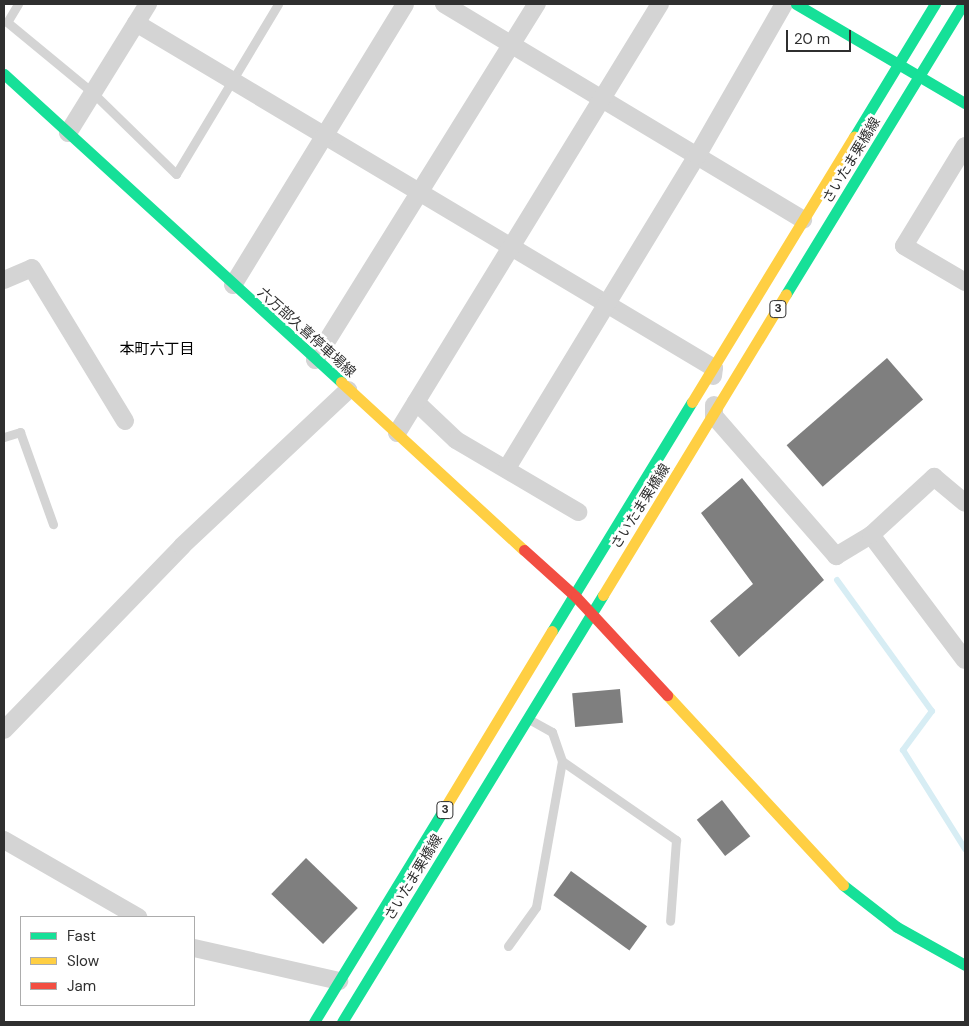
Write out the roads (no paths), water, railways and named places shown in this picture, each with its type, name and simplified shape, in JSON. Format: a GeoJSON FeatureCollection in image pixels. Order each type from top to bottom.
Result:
{"type":"FeatureCollection","features":[{"type":"Feature","properties":{"kind":"main road"},"geometry":{"type":"LineString","coordinates":[[796,4],[965,103]]}},
{"type":"Feature","properties":{"kind":"main road","name":"さいたま栗橋線"},"geometry":{"type":"LineString","coordinates":[[314,1022],[576,597],[935,4]]}},
{"type":"Feature","properties":{"kind":"main road","name":"さいたま栗橋線"},"geometry":{"type":"LineString","coordinates":[[342,1022],[591,612],[714,416],[963,4]]}},
{"type":"Feature","properties":{"kind":"main road","name":"六万部久喜停車場線"},"geometry":{"type":"LineString","coordinates":[[4,74],[576,597],[851,893],[898,927],[965,965]]}},
{"type":"Feature","properties":{"kind":"street"},"geometry":{"type":"LineString","coordinates":[[68,134],[148,4]]}},
{"type":"Feature","properties":{"kind":"street"},"geometry":{"type":"LineString","coordinates":[[233,285],[406,4]]}},
{"type":"Feature","properties":{"kind":"street"},"geometry":{"type":"LineString","coordinates":[[444,4],[803,220]]}},
{"type":"Feature","properties":{"kind":"street"},"geometry":{"type":"LineString","coordinates":[[315,360],[537,4]]}},
{"type":"Feature","properties":{"kind":"street"},"geometry":{"type":"LineString","coordinates":[[397,434],[660,4]]}},
{"type":"Feature","properties":{"kind":"street"},"geometry":{"type":"LineString","coordinates":[[507,468],[604,303],[697,156],[784,4]]}},
{"type":"Feature","properties":{"kind":"street"},"geometry":{"type":"LineString","coordinates":[[136,23],[418,194],[714,368],[714,416],[836,556],[871,535],[934,477],[965,503]]}},
{"type":"Feature","properties":{"kind":"street"},"geometry":{"type":"LineString","coordinates":[[965,146],[904,246],[965,282]]}},
{"type":"Feature","properties":{"kind":"street"},"geometry":{"type":"LineString","coordinates":[[4,280],[32,268],[125,422]]}},
{"type":"Feature","properties":{"kind":"street"},"geometry":{"type":"LineString","coordinates":[[4,730],[182,546],[348,390]]}},
{"type":"Feature","properties":{"kind":"street"},"geometry":{"type":"LineString","coordinates":[[416,402],[456,440],[507,468],[578,512]]}},
{"type":"Feature","properties":{"kind":"street"},"geometry":{"type":"LineString","coordinates":[[871,535],[965,660]]}},
{"type":"Feature","properties":{"kind":"street"},"geometry":{"type":"LineString","coordinates":[[4,840],[136,916]]}},
{"type":"Feature","properties":{"kind":"street"},"geometry":{"type":"LineString","coordinates":[[195,948],[339,981]]}},
{"type":"Feature","properties":{"kind":"lane"},"geometry":{"type":"LineString","coordinates":[[18,4],[7,22],[93,93],[176,174],[278,4]]}},
{"type":"Feature","properties":{"kind":"lane"},"geometry":{"type":"LineString","coordinates":[[4,437],[20,432],[53,524]]}},
{"type":"Feature","properties":{"kind":"lane"},"geometry":{"type":"LineString","coordinates":[[508,946],[536,907],[562,761],[552,732],[527,718]]}},
{"type":"Feature","properties":{"kind":"lane"},"geometry":{"type":"LineString","coordinates":[[562,761],[676,840],[670,921]]}},
{"type":"Feature","properties":{"kind":"waterway"},"geometry":{"type":"LineString","coordinates":[[837,580],[932,711],[903,750],[965,849]]}},
{"type":"Feature","properties":{"kind":"district","name":"本町六丁目"},"geometry":{"type":"Point","coordinates":[157,350]}}]}
